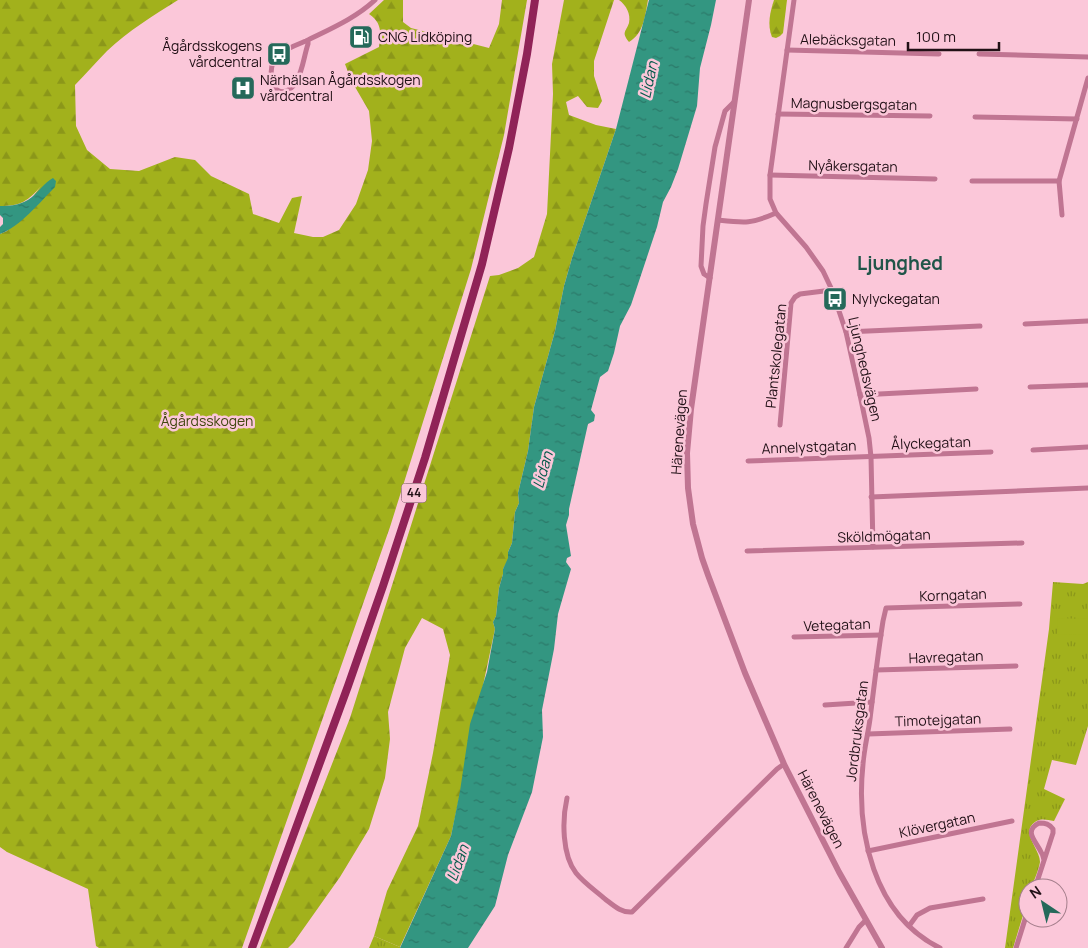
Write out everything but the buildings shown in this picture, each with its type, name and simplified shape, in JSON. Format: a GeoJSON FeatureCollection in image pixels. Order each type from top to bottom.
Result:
{"type":"FeatureCollection","features":[{"type":"Feature","properties":{"kind":"main road","name":"44"},"geometry":{"type":"LineString","coordinates":[[252,948],[370,622],[428,449],[482,264],[509,148],[535,0]]}},
{"type":"Feature","properties":{"kind":"street"},"geometry":{"type":"LineString","coordinates":[[308,40],[297,80],[290,90],[279,91],[274,87],[271,75],[274,60],[280,54],[353,17],[375,0]]}},
{"type":"Feature","properties":{"kind":"street","name":"Härenevägen"},"geometry":{"type":"LineString","coordinates":[[749,0],[688,435],[688,488],[693,524],[716,598],[745,673],[784,764],[839,872],[882,948]]}},
{"type":"Feature","properties":{"kind":"street","name":"Ljunghedsvägen"},"geometry":{"type":"LineString","coordinates":[[794,0],[770,175],[770,199],[776,213],[806,247],[827,277],[846,332],[867,428],[871,457],[873,547]]}},
{"type":"Feature","properties":{"kind":"street","name":"Alebäcksgatan"},"geometry":{"type":"LineString","coordinates":[[787,50],[939,54]]}},
{"type":"Feature","properties":{"kind":"street"},"geometry":{"type":"LineString","coordinates":[[979,54],[1088,57]]}},
{"type":"Feature","properties":{"kind":"street"},"geometry":{"type":"LineString","coordinates":[[1062,215],[1059,181],[1088,78]]}},
{"type":"Feature","properties":{"kind":"street"},"geometry":{"type":"LineString","coordinates":[[710,278],[704,274],[701,266],[703,226],[715,147],[726,111],[735,101]]}},
{"type":"Feature","properties":{"kind":"street","name":"Magnusbergsgatan"},"geometry":{"type":"LineString","coordinates":[[778,114],[930,116]]}},
{"type":"Feature","properties":{"kind":"street"},"geometry":{"type":"LineString","coordinates":[[975,117],[1077,118]]}},
{"type":"Feature","properties":{"kind":"street","name":"Nyåkersgatan"},"geometry":{"type":"LineString","coordinates":[[770,175],[935,179]]}},
{"type":"Feature","properties":{"kind":"street"},"geometry":{"type":"LineString","coordinates":[[972,181],[1059,181]]}},
{"type":"Feature","properties":{"kind":"street"},"geometry":{"type":"LineString","coordinates":[[718,220],[751,222],[776,213]]}},
{"type":"Feature","properties":{"kind":"street","name":"Plantskolegatan"},"geometry":{"type":"LineString","coordinates":[[780,426],[792,301],[800,294],[832,290]]}},
{"type":"Feature","properties":{"kind":"street"},"geometry":{"type":"LineString","coordinates":[[1025,324],[1088,321]]}},
{"type":"Feature","properties":{"kind":"street"},"geometry":{"type":"LineString","coordinates":[[846,332],[980,326]]}},
{"type":"Feature","properties":{"kind":"street"},"geometry":{"type":"LineString","coordinates":[[1030,387],[1088,385]]}},
{"type":"Feature","properties":{"kind":"street"},"geometry":{"type":"LineString","coordinates":[[860,395],[976,389]]}},
{"type":"Feature","properties":{"kind":"street"},"geometry":{"type":"LineString","coordinates":[[1033,450],[1088,447]]}},
{"type":"Feature","properties":{"kind":"street","name":"Ålyckegatan"},"geometry":{"type":"LineString","coordinates":[[871,457],[991,452]]}},
{"type":"Feature","properties":{"kind":"street","name":"Annelystgatan"},"geometry":{"type":"LineString","coordinates":[[748,461],[871,457]]}},
{"type":"Feature","properties":{"kind":"street"},"geometry":{"type":"LineString","coordinates":[[871,497],[1088,488]]}},
{"type":"Feature","properties":{"kind":"street","name":"Sköldmögatan"},"geometry":{"type":"LineString","coordinates":[[747,551],[1022,543]]}},
{"type":"Feature","properties":{"kind":"street","name":"Korngatan"},"geometry":{"type":"LineString","coordinates":[[886,608],[1020,604]]}},
{"type":"Feature","properties":{"kind":"street","name":"Jordbruksgatan"},"geometry":{"type":"LineString","coordinates":[[886,608],[862,764],[861,797],[864,829],[868,850],[878,881],[894,910],[922,938],[940,948]]}},
{"type":"Feature","properties":{"kind":"street","name":"Vetegatan"},"geometry":{"type":"LineString","coordinates":[[794,637],[881,634]]}},
{"type":"Feature","properties":{"kind":"street","name":"Havregatan"},"geometry":{"type":"LineString","coordinates":[[876,670],[1016,666]]}},
{"type":"Feature","properties":{"kind":"street"},"geometry":{"type":"LineString","coordinates":[[824,705],[872,702]]}},
{"type":"Feature","properties":{"kind":"street","name":"Timotejgatan"},"geometry":{"type":"LineString","coordinates":[[868,734],[1010,729]]}},
{"type":"Feature","properties":{"kind":"street"},"geometry":{"type":"LineString","coordinates":[[567,798],[564,829],[570,863],[585,882],[627,913],[632,912],[784,764]]}},
{"type":"Feature","properties":{"kind":"street","name":"Klövergatan"},"geometry":{"type":"LineString","coordinates":[[868,850],[1012,821]]}},
{"type":"Feature","properties":{"kind":"street"},"geometry":{"type":"LineString","coordinates":[[1038,878],[1054,829],[1048,824],[1039,823],[1031,832],[1044,860]]}},
{"type":"Feature","properties":{"kind":"street"},"geometry":{"type":"LineString","coordinates":[[909,926],[917,915],[930,908],[983,899]]}},
{"type":"Feature","properties":{"kind":"street"},"geometry":{"type":"LineString","coordinates":[[846,948],[858,926],[866,920]]}},
{"type":"Feature","properties":{"kind":"street"},"geometry":{"type":"LineString","coordinates":[[1016,948],[1022,928]]}},
{"type":"Feature","properties":{"kind":"green space","name":"Ågårdsskogen"},"geometry":{"type":"Polygon","coordinates":[[[0,0],[178,0],[141,24],[115,44],[75,85],[76,126],[87,150],[110,169],[139,171],[175,157],[195,160],[211,176],[249,194],[253,214],[279,223],[292,198],[302,196],[294,233],[323,237],[339,230],[356,204],[368,170],[372,141],[369,111],[351,80],[345,64],[379,47],[380,28],[369,14],[384,0],[403,0],[403,22],[411,28],[489,48],[499,24],[502,0],[527,0],[504,135],[471,269],[390,527],[242,948],[99,948],[96,946],[88,889],[0,847],[0,234],[7,231],[41,186],[19,204],[0,206],[0,0]]]}},
{"type":"Feature","properties":{"kind":"green space"},"geometry":{"type":"Polygon","coordinates":[[[564,0],[614,0],[594,61],[594,76],[602,101],[598,108],[587,107],[578,96],[566,102],[569,115],[596,125],[616,129],[572,258],[555,331],[534,407],[528,451],[518,493],[519,503],[515,512],[512,543],[499,588],[496,616],[493,622],[495,629],[451,836],[400,947],[374,936],[387,891],[418,826],[450,655],[443,629],[422,618],[405,648],[388,712],[390,739],[385,778],[369,829],[340,877],[294,942],[288,948],[260,948],[350,718],[490,276],[499,275],[518,268],[534,257],[547,214],[553,94],[552,64],[564,0]]]}},
{"type":"Feature","properties":{"kind":"green space"},"geometry":{"type":"Polygon","coordinates":[[[619,0],[648,0],[641,29],[629,42],[625,34],[629,23],[629,13],[624,4],[619,0]]]}},
{"type":"Feature","properties":{"kind":"green space"},"geometry":{"type":"Polygon","coordinates":[[[774,0],[787,0],[783,33],[776,38],[772,37],[769,23],[774,0]]]}},
{"type":"Feature","properties":{"kind":"green space"},"geometry":{"type":"Polygon","coordinates":[[[1053,582],[1083,584],[1088,582],[1088,726],[1076,765],[1052,760],[1044,789],[1065,799],[1054,821],[1040,820],[1031,826],[1030,836],[1040,862],[1035,878],[1018,878],[1019,928],[1013,948],[1005,948],[1049,629],[1053,582]]]}},
{"type":"Feature","properties":{"kind":"green space"},"geometry":{"type":"Polygon","coordinates":[[[1058,618],[1088,619],[1088,635],[1057,634],[1058,618]]]}},
{"type":"Feature","properties":{"kind":"green space"},"geometry":{"type":"Polygon","coordinates":[[[374,936],[400,947],[400,948],[369,948],[374,936]]]}},
{"type":"Feature","properties":{"kind":"water","name":"Lidan"},"geometry":{"type":"Polygon","coordinates":[[[649,0],[716,0],[700,68],[697,106],[678,169],[663,202],[657,227],[631,305],[620,326],[608,371],[600,377],[591,410],[595,415],[594,421],[588,424],[566,525],[571,556],[567,558],[566,562],[571,569],[558,614],[554,649],[542,710],[543,737],[532,792],[508,855],[495,906],[468,948],[400,948],[451,836],[470,724],[487,672],[495,629],[493,622],[496,616],[499,588],[512,543],[515,512],[519,503],[518,493],[528,451],[534,407],[555,331],[564,286],[616,129],[649,0]]]}},
{"type":"Feature","properties":{"kind":"water"},"geometry":{"type":"Polygon","coordinates":[[[53,178],[56,181],[55,187],[15,226],[0,234],[3,218],[0,215],[0,206],[24,202],[53,178]]]}},
{"type":"Feature","properties":{"kind":"place","name":"CNG Lidköping"},"geometry":{"type":"Point","coordinates":[361,37]}},
{"type":"Feature","properties":{"kind":"place","name":"Ågårdsskogens vårdcentral"},"geometry":{"type":"Point","coordinates":[279,54]}},
{"type":"Feature","properties":{"kind":"place","name":"Närhälsan Ågårdsskogen vårdcentral"},"geometry":{"type":"Point","coordinates":[243,88]}},
{"type":"Feature","properties":{"kind":"place","name":"Nylyckegatan"},"geometry":{"type":"Point","coordinates":[835,299]}},
{"type":"Feature","properties":{"kind":"district","name":"Ljunghed"},"geometry":{"type":"Point","coordinates":[900,263]}}]}
